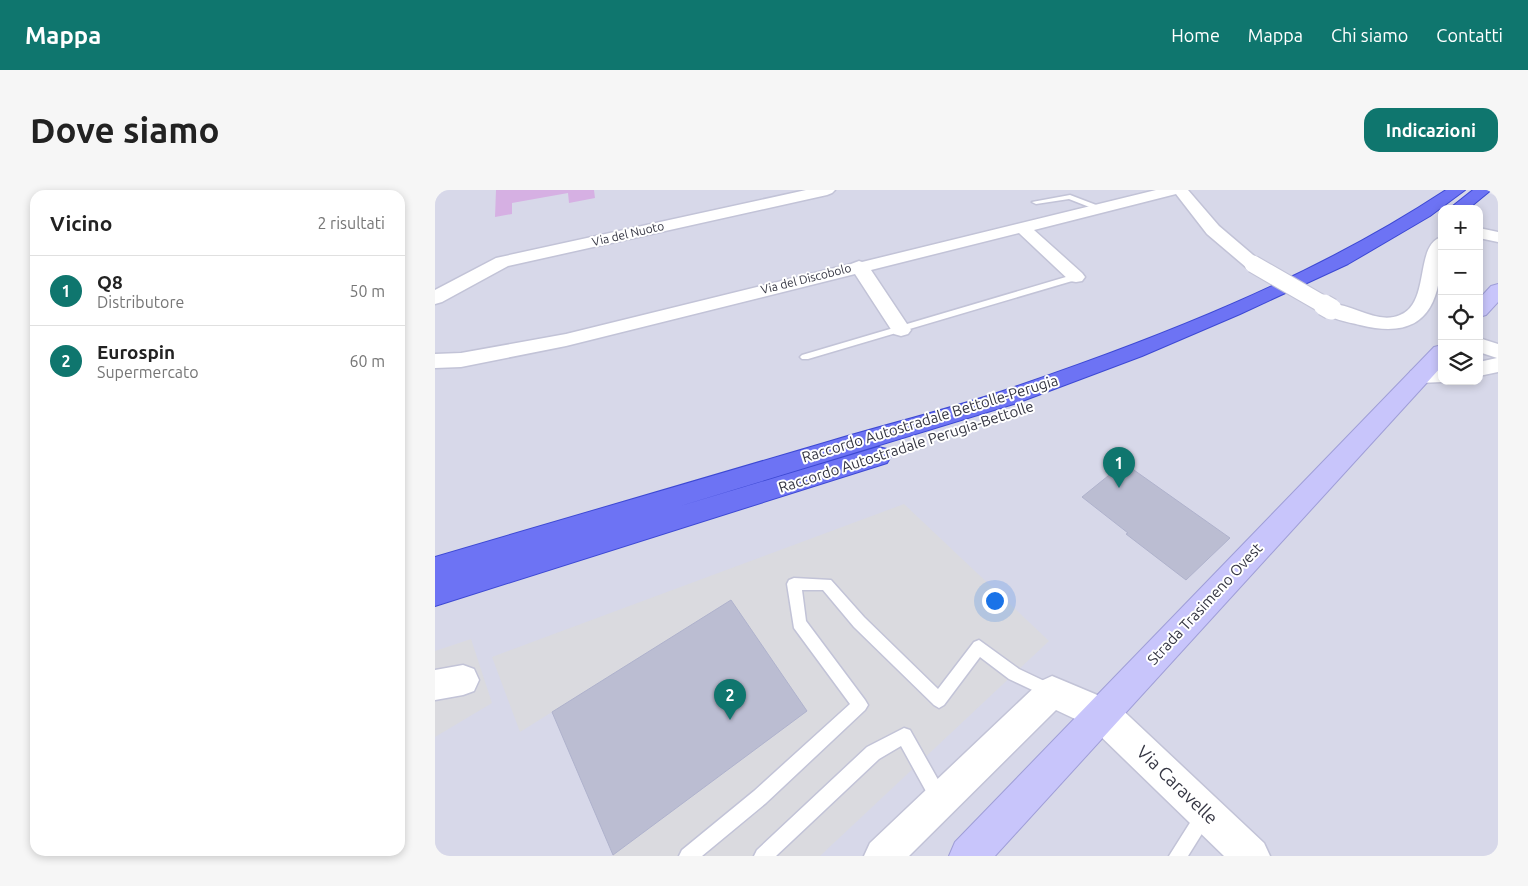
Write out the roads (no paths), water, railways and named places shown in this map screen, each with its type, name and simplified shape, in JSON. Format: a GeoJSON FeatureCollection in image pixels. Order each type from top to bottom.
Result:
{"type":"FeatureCollection","features":[{"type":"Feature","properties":{"kind":"highway","name":"Raccordo Autostradale Bettolle-Perugia"},"geometry":{"type":"LineString","coordinates":[[435,569],[1009,397],[1063,377],[1233,310],[1341,260],[1424,212],[1457,190]]}},
{"type":"Feature","properties":{"kind":"highway"},"geometry":{"type":"LineString","coordinates":[[1462,205],[1483,190]]}},
{"type":"Feature","properties":{"kind":"highway","name":"Raccordo Autostradale Perugia-Bettolle"},"geometry":{"type":"LineString","coordinates":[[435,593],[1025,410],[1150,362],[1254,319],[1360,268],[1438,222]]}},
{"type":"Feature","properties":{"kind":"main road"},"geometry":{"type":"LineString","coordinates":[[1483,307],[1498,290]]}},
{"type":"Feature","properties":{"kind":"main road","name":"Strada Trasimeno Ovest"},"geometry":{"type":"LineString","coordinates":[[969,856],[1102,714],[1431,376],[1438,361]]}},
{"type":"Feature","properties":{"kind":"street","name":"Via del Nuoto"},"geometry":{"type":"LineString","coordinates":[[435,298],[502,262],[827,190]]}},
{"type":"Feature","properties":{"kind":"street","name":"Via del Discobolo"},"geometry":{"type":"LineString","coordinates":[[435,361],[461,360],[566,340],[859,266],[1175,190]]}},
{"type":"Feature","properties":{"kind":"street"},"geometry":{"type":"LineString","coordinates":[[1180,190],[1213,230],[1253,264],[1331,309],[1354,319],[1393,323],[1415,315],[1423,305],[1438,247]]}},
{"type":"Feature","properties":{"kind":"street"},"geometry":{"type":"LineString","coordinates":[[1022,227],[1076,277]]}},
{"type":"Feature","properties":{"kind":"street"},"geometry":{"type":"LineString","coordinates":[[1483,232],[1498,231]]}},
{"type":"Feature","properties":{"kind":"street"},"geometry":{"type":"LineString","coordinates":[[1483,233],[1498,237]]}},
{"type":"Feature","properties":{"kind":"street"},"geometry":{"type":"LineString","coordinates":[[859,266],[901,330]]}},
{"type":"Feature","properties":{"kind":"street"},"geometry":{"type":"LineString","coordinates":[[1483,331],[1498,337]]}},
{"type":"Feature","properties":{"kind":"street"},"geometry":{"type":"LineString","coordinates":[[1483,346],[1498,352]]}},
{"type":"Feature","properties":{"kind":"street"},"geometry":{"type":"LineString","coordinates":[[1483,368],[1498,365]]}},
{"type":"Feature","properties":{"kind":"street"},"geometry":{"type":"LineString","coordinates":[[883,856],[1052,692]]}},
{"type":"Feature","properties":{"kind":"street","name":"Via Caravelle"},"geometry":{"type":"LineString","coordinates":[[1052,692],[1102,714],[1251,856]]}},
{"type":"Feature","properties":{"kind":"lane"},"geometry":{"type":"LineString","coordinates":[[1036,202],[1069,197],[1100,208]]}},
{"type":"Feature","properties":{"kind":"lane"},"geometry":{"type":"LineString","coordinates":[[805,357],[1076,277]]}},
{"type":"Feature","properties":{"kind":"lane"},"geometry":{"type":"LineString","coordinates":[[688,856],[761,798],[860,705],[799,623],[794,584],[826,584],[859,622],[939,700],[979,647],[1014,674],[1052,692]]}},
{"type":"Feature","properties":{"kind":"lane"},"geometry":{"type":"LineString","coordinates":[[763,856],[873,753],[904,736],[941,800]]}},
{"type":"Feature","properties":{"kind":"lane"},"geometry":{"type":"LineString","coordinates":[[1178,856],[1207,813]]}},
{"type":"Feature","properties":{"kind":"place","name":"Q8"},"geometry":{"type":"Point","coordinates":[1119,488]}},
{"type":"Feature","properties":{"kind":"place","name":"Eurospin"},"geometry":{"type":"Point","coordinates":[730,720]}}]}
